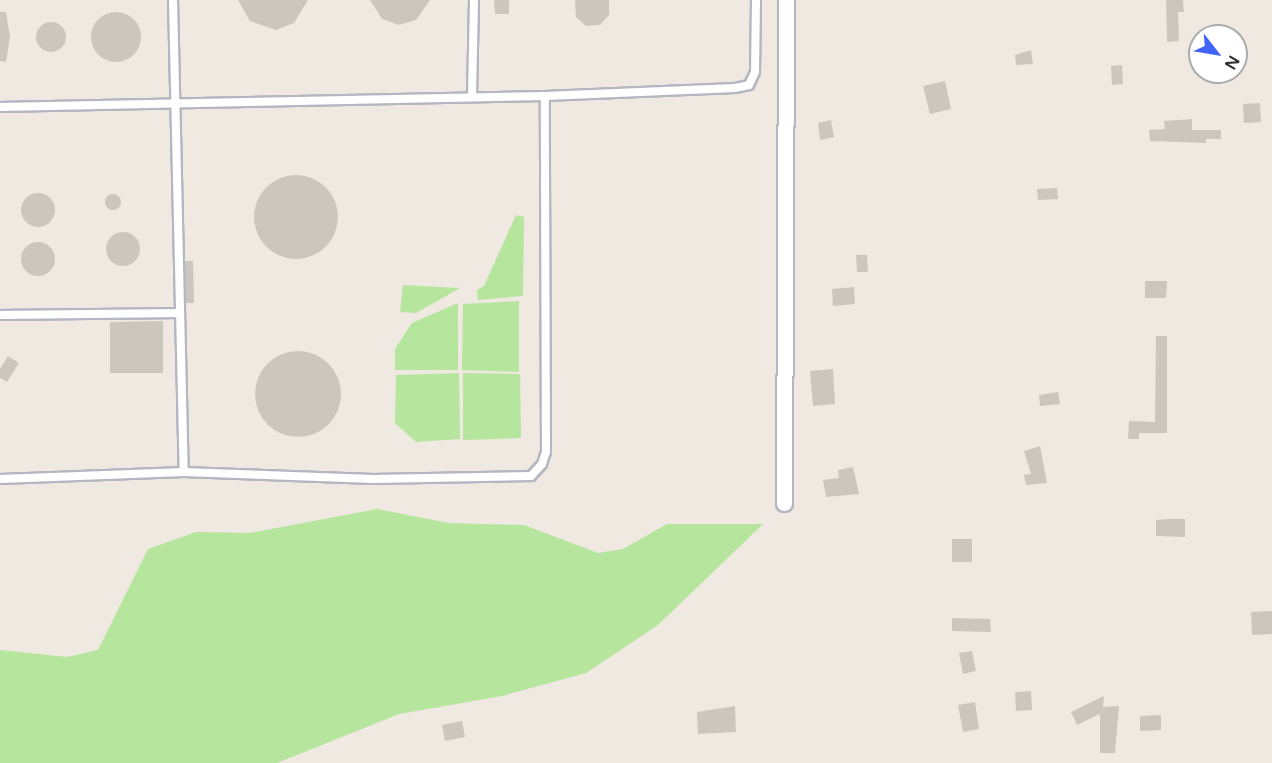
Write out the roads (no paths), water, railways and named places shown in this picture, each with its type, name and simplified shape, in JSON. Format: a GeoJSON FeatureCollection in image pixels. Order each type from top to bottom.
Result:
{"type":"FeatureCollection","features":[{"type":"Feature","properties":{"kind":"street"},"geometry":{"type":"LineString","coordinates":[[784,503],[786,0]]}},
{"type":"Feature","properties":{"kind":"lane"},"geometry":{"type":"LineString","coordinates":[[173,0],[184,472]]}},
{"type":"Feature","properties":{"kind":"lane"},"geometry":{"type":"LineString","coordinates":[[472,96],[474,0]]}},
{"type":"Feature","properties":{"kind":"lane"},"geometry":{"type":"LineString","coordinates":[[0,107],[176,101],[545,96],[735,88],[749,84],[755,72],[756,0]]}},
{"type":"Feature","properties":{"kind":"lane"},"geometry":{"type":"LineString","coordinates":[[0,479],[184,472],[373,479],[531,476],[542,464],[546,452],[545,96]]}},
{"type":"Feature","properties":{"kind":"lane"},"geometry":{"type":"LineString","coordinates":[[0,315],[179,313]]}}]}
